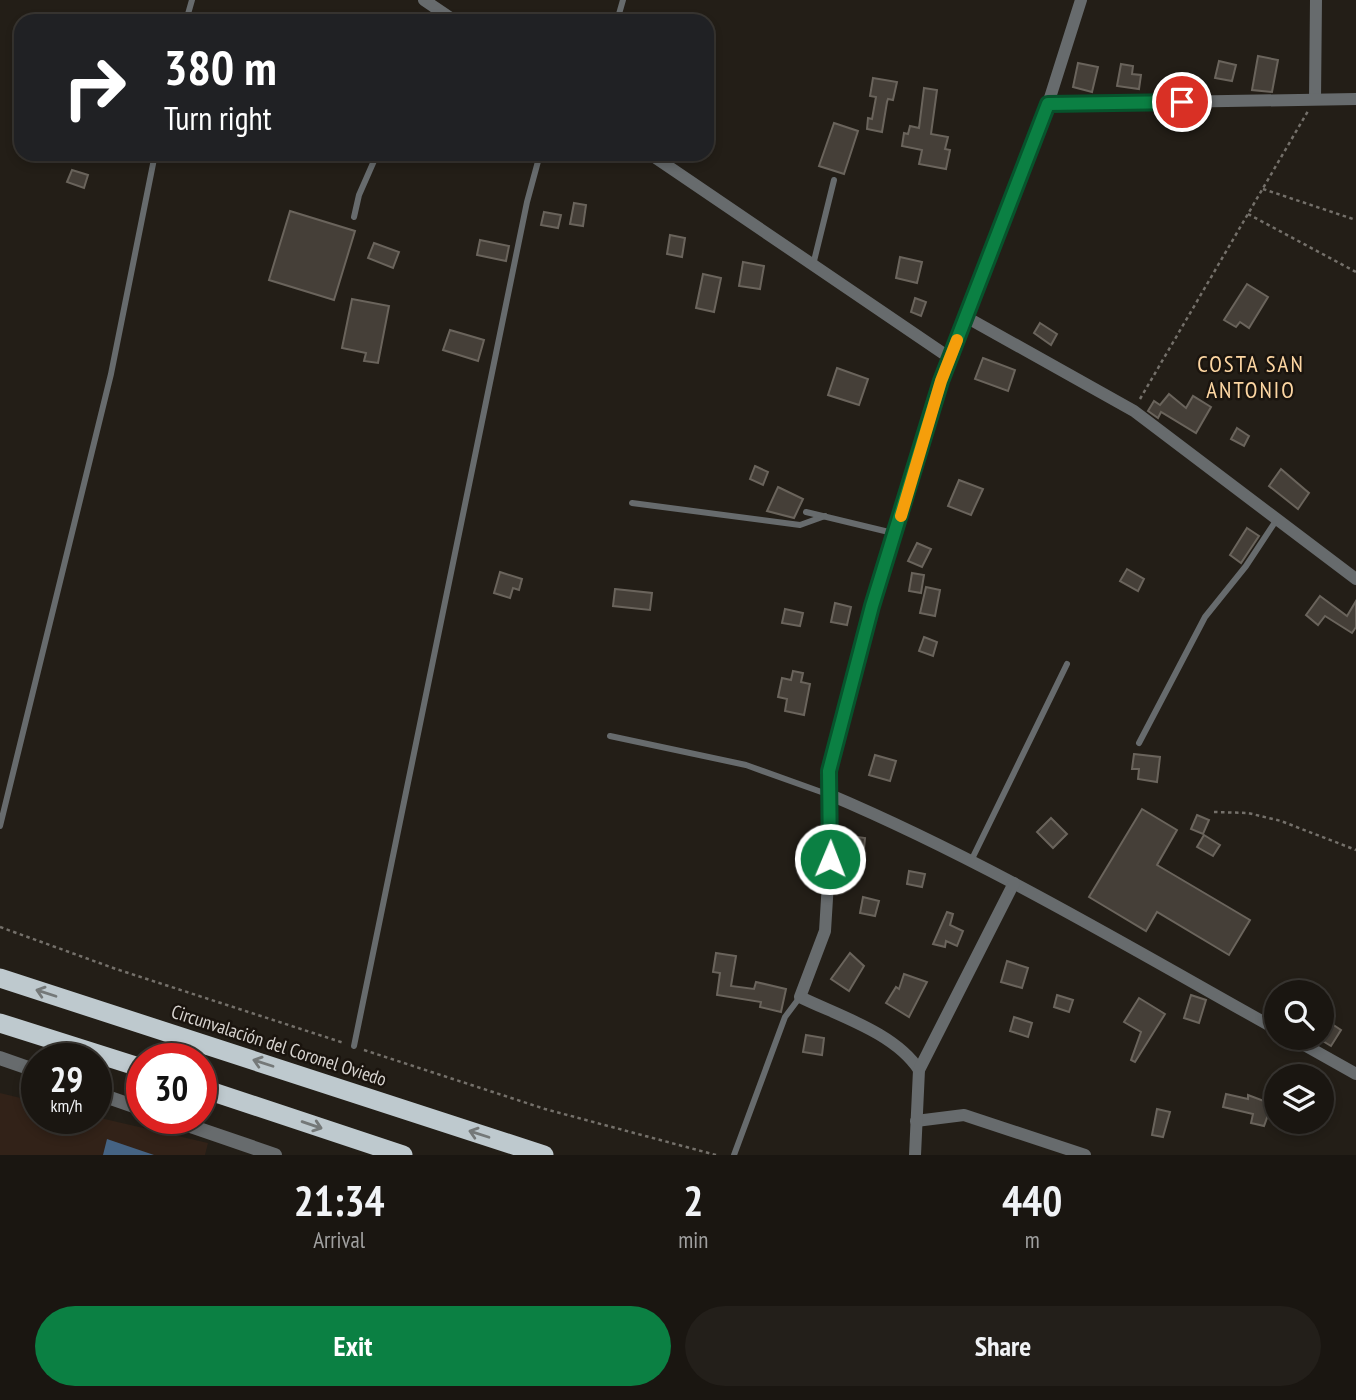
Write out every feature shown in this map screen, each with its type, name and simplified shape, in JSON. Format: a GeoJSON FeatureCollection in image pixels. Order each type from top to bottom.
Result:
{"type":"FeatureCollection","features":[{"type":"Feature","properties":{"kind":"highway","name":"Circunvalación del Coronel Oviedo"},"geometry":{"type":"LineString","coordinates":[[0,978],[544,1155]]}},
{"type":"Feature","properties":{"kind":"highway"},"geometry":{"type":"LineString","coordinates":[[0,1023],[126,1063]]}},
{"type":"Feature","properties":{"kind":"highway"},"geometry":{"type":"LineString","coordinates":[[217,1093],[402,1155]]}},
{"type":"Feature","properties":{"kind":"street"},"geometry":{"type":"LineString","coordinates":[[424,0],[441,14]]}},
{"type":"Feature","properties":{"kind":"street"},"geometry":{"type":"LineString","coordinates":[[919,1069],[908,1053],[890,1042],[800,997],[825,931],[831,834],[828,794],[834,752],[872,606],[950,358],[1048,104],[1081,0]]}},
{"type":"Feature","properties":{"kind":"street"},"geometry":{"type":"LineString","coordinates":[[1315,99],[1317,0]]}},
{"type":"Feature","properties":{"kind":"street"},"geometry":{"type":"LineString","coordinates":[[1048,104],[1356,99]]}},
{"type":"Feature","properties":{"kind":"street"},"geometry":{"type":"LineString","coordinates":[[660,161],[950,358]]}},
{"type":"Feature","properties":{"kind":"street"},"geometry":{"type":"LineString","coordinates":[[966,317],[1133,411],[1356,579]]}},
{"type":"Feature","properties":{"kind":"street"},"geometry":{"type":"LineString","coordinates":[[828,794],[900,825],[1014,883],[1264,1022]]}},
{"type":"Feature","properties":{"kind":"street"},"geometry":{"type":"LineString","coordinates":[[915,1155],[919,1069],[1014,883]]}},
{"type":"Feature","properties":{"kind":"street"},"geometry":{"type":"LineString","coordinates":[[1313,1050],[1356,1074]]}},
{"type":"Feature","properties":{"kind":"street"},"geometry":{"type":"LineString","coordinates":[[0,1058],[21,1065]]}},
{"type":"Feature","properties":{"kind":"street"},"geometry":{"type":"LineString","coordinates":[[916,1121],[964,1115],[1085,1155]]}},
{"type":"Feature","properties":{"kind":"street"},"geometry":{"type":"LineString","coordinates":[[214,1134],[275,1155]]}},
{"type":"Feature","properties":{"kind":"lane"},"geometry":{"type":"LineString","coordinates":[[0,826],[111,374],[154,161]]}},
{"type":"Feature","properties":{"kind":"lane"},"geometry":{"type":"LineString","coordinates":[[354,217],[359,195],[374,161]]}},
{"type":"Feature","properties":{"kind":"lane"},"geometry":{"type":"LineString","coordinates":[[354,1046],[527,202],[538,161]]}},
{"type":"Feature","properties":{"kind":"lane"},"geometry":{"type":"LineString","coordinates":[[813,265],[834,180]]}},
{"type":"Feature","properties":{"kind":"lane"},"geometry":{"type":"LineString","coordinates":[[632,503],[800,526],[825,516]]}},
{"type":"Feature","properties":{"kind":"lane"},"geometry":{"type":"LineString","coordinates":[[806,512],[895,533]]}},
{"type":"Feature","properties":{"kind":"lane"},"geometry":{"type":"LineString","coordinates":[[1139,743],[1205,617],[1246,566],[1277,519]]}},
{"type":"Feature","properties":{"kind":"lane"},"geometry":{"type":"LineString","coordinates":[[971,861],[1067,664]]}},
{"type":"Feature","properties":{"kind":"lane"},"geometry":{"type":"LineString","coordinates":[[610,736],[746,765],[828,794]]}},
{"type":"Feature","properties":{"kind":"lane"},"geometry":{"type":"LineString","coordinates":[[734,1155],[785,1017],[800,997]]}},
{"type":"Feature","properties":{"kind":"path"},"geometry":{"type":"LineString","coordinates":[[1133,411],[1315,99]]}},
{"type":"Feature","properties":{"kind":"path"},"geometry":{"type":"LineString","coordinates":[[1263,189],[1356,220]]}},
{"type":"Feature","properties":{"kind":"path"},"geometry":{"type":"LineString","coordinates":[[1248,214],[1356,272]]}},
{"type":"Feature","properties":{"kind":"path"},"geometry":{"type":"LineString","coordinates":[[1213,812],[1248,813],[1281,821],[1356,850]]}},
{"type":"Feature","properties":{"kind":"shaded area"},"geometry":{"type":"Polygon","coordinates":[[[0,1093],[21,1098],[21,1134],[112,1134],[112,1121],[126,1124],[126,1134],[169,1134],[208,1143],[205,1155],[0,1155],[0,1093]]]}},
{"type":"Feature","properties":{"kind":"water"},"geometry":{"type":"Polygon","coordinates":[[[107,1139],[154,1155],[103,1155],[107,1139]]]}},
{"type":"Feature","properties":{"kind":"building"},"geometry":{"type":"Polygon","coordinates":[[[1258,56],[1278,60],[1272,92],[1252,90],[1258,56]]]}},
{"type":"Feature","properties":{"kind":"building"},"geometry":{"type":"Polygon","coordinates":[[[1219,61],[1236,65],[1232,81],[1215,78],[1219,61]]]}},
{"type":"Feature","properties":{"kind":"building"},"geometry":{"type":"Polygon","coordinates":[[[1078,63],[1098,67],[1092,92],[1073,87],[1078,63]]]}},
{"type":"Feature","properties":{"kind":"building"},"geometry":{"type":"Polygon","coordinates":[[[1121,64],[1133,66],[1132,74],[1141,75],[1139,89],[1117,86],[1121,64]]]}},
{"type":"Feature","properties":{"kind":"building"},"geometry":{"type":"Polygon","coordinates":[[[873,78],[897,82],[893,100],[888,99],[887,102],[882,132],[867,129],[868,118],[872,119],[876,97],[870,96],[873,78]]]}},
{"type":"Feature","properties":{"kind":"building"},"geometry":{"type":"Polygon","coordinates":[[[924,88],[937,90],[931,134],[948,137],[945,149],[950,150],[946,169],[919,164],[922,150],[902,146],[904,133],[908,134],[910,126],[919,128],[924,88]]]}},
{"type":"Feature","properties":{"kind":"building"},"geometry":{"type":"Polygon","coordinates":[[[834,123],[858,131],[844,174],[819,166],[834,123]]]}},
{"type":"Feature","properties":{"kind":"building"},"geometry":{"type":"Polygon","coordinates":[[[72,170],[88,175],[84,188],[67,182],[72,170]]]}},
{"type":"Feature","properties":{"kind":"building"},"geometry":{"type":"Polygon","coordinates":[[[574,203],[586,205],[583,226],[570,224],[574,203]]]}},
{"type":"Feature","properties":{"kind":"building"},"geometry":{"type":"Polygon","coordinates":[[[290,211],[355,231],[334,300],[269,280],[290,211]]]}},
{"type":"Feature","properties":{"kind":"building"},"geometry":{"type":"Polygon","coordinates":[[[544,212],[561,215],[558,228],[541,225],[544,212]]]}},
{"type":"Feature","properties":{"kind":"building"},"geometry":{"type":"Polygon","coordinates":[[[670,235],[685,238],[682,257],[667,254],[670,235]]]}},
{"type":"Feature","properties":{"kind":"building"},"geometry":{"type":"Polygon","coordinates":[[[480,240],[509,246],[506,261],[477,255],[480,240]]]}},
{"type":"Feature","properties":{"kind":"building"},"geometry":{"type":"Polygon","coordinates":[[[374,243],[399,252],[393,268],[368,258],[374,243]]]}},
{"type":"Feature","properties":{"kind":"building"},"geometry":{"type":"Polygon","coordinates":[[[900,257],[922,262],[917,283],[896,278],[900,257]]]}},
{"type":"Feature","properties":{"kind":"building"},"geometry":{"type":"Polygon","coordinates":[[[743,262],[764,266],[760,289],[739,286],[743,262]]]}},
{"type":"Feature","properties":{"kind":"building"},"geometry":{"type":"Polygon","coordinates":[[[703,274],[721,278],[714,312],[696,308],[703,274]]]}},
{"type":"Feature","properties":{"kind":"building"},"geometry":{"type":"Polygon","coordinates":[[[1247,284],[1268,297],[1249,328],[1240,322],[1236,327],[1224,320],[1247,284]]]}},
{"type":"Feature","properties":{"kind":"building"},"geometry":{"type":"Polygon","coordinates":[[[915,298],[926,302],[921,316],[911,312],[915,298]]]}},
{"type":"Feature","properties":{"kind":"building"},"geometry":{"type":"Polygon","coordinates":[[[352,299],[389,306],[378,363],[364,361],[366,353],[342,348],[352,299]]]}},
{"type":"Feature","properties":{"kind":"building"},"geometry":{"type":"Polygon","coordinates":[[[1040,323],[1057,334],[1051,345],[1034,333],[1040,323]]]}},
{"type":"Feature","properties":{"kind":"building"},"geometry":{"type":"Polygon","coordinates":[[[450,330],[484,340],[478,361],[443,350],[450,330]]]}},
{"type":"Feature","properties":{"kind":"building"},"geometry":{"type":"Polygon","coordinates":[[[983,358],[1015,370],[1008,391],[975,379],[983,358]]]}},
{"type":"Feature","properties":{"kind":"building"},"geometry":{"type":"Polygon","coordinates":[[[837,368],[868,379],[859,405],[828,395],[837,368]]]}},
{"type":"Feature","properties":{"kind":"building"},"geometry":{"type":"Polygon","coordinates":[[[1169,394],[1186,408],[1193,396],[1211,407],[1196,433],[1161,412],[1158,418],[1148,411],[1154,401],[1160,405],[1169,394]]]}},
{"type":"Feature","properties":{"kind":"building"},"geometry":{"type":"Polygon","coordinates":[[[1237,428],[1249,436],[1244,446],[1231,439],[1237,428]]]}},
{"type":"Feature","properties":{"kind":"building"},"geometry":{"type":"Polygon","coordinates":[[[755,466],[768,472],[763,485],[750,479],[755,466]]]}},
{"type":"Feature","properties":{"kind":"building"},"geometry":{"type":"Polygon","coordinates":[[[1281,469],[1309,493],[1298,509],[1269,486],[1281,469]]]}},
{"type":"Feature","properties":{"kind":"building"},"geometry":{"type":"Polygon","coordinates":[[[959,480],[983,489],[971,515],[948,506],[959,480]]]}},
{"type":"Feature","properties":{"kind":"building"},"geometry":{"type":"Polygon","coordinates":[[[778,487],[803,499],[794,518],[767,511],[778,487]]]}},
{"type":"Feature","properties":{"kind":"building"},"geometry":{"type":"Polygon","coordinates":[[[1247,528],[1259,536],[1241,563],[1230,555],[1247,528]]]}},
{"type":"Feature","properties":{"kind":"building"},"geometry":{"type":"Polygon","coordinates":[[[917,543],[931,549],[922,567],[908,561],[917,543]]]}},
{"type":"Feature","properties":{"kind":"building"},"geometry":{"type":"Polygon","coordinates":[[[1127,569],[1144,579],[1138,591],[1120,581],[1127,569]]]}},
{"type":"Feature","properties":{"kind":"building"},"geometry":{"type":"Polygon","coordinates":[[[500,572],[522,579],[519,590],[513,588],[510,598],[494,593],[500,572]]]}},
{"type":"Feature","properties":{"kind":"building"},"geometry":{"type":"Polygon","coordinates":[[[912,573],[924,575],[921,593],[909,591],[912,573]]]}},
{"type":"Feature","properties":{"kind":"building"},"geometry":{"type":"Polygon","coordinates":[[[926,587],[940,590],[935,616],[920,613],[926,587]]]}},
{"type":"Feature","properties":{"kind":"building"},"geometry":{"type":"Polygon","coordinates":[[[615,589],[652,593],[650,610],[613,606],[615,589]]]}},
{"type":"Feature","properties":{"kind":"building"},"geometry":{"type":"Polygon","coordinates":[[[1320,596],[1347,616],[1356,601],[1356,627],[1352,633],[1325,616],[1318,625],[1306,615],[1320,596]]]}},
{"type":"Feature","properties":{"kind":"building"},"geometry":{"type":"Polygon","coordinates":[[[835,603],[851,607],[847,625],[831,622],[835,603]]]}},
{"type":"Feature","properties":{"kind":"building"},"geometry":{"type":"Polygon","coordinates":[[[785,609],[803,613],[800,626],[782,623],[785,609]]]}},
{"type":"Feature","properties":{"kind":"building"},"geometry":{"type":"Polygon","coordinates":[[[924,637],[937,642],[933,656],[919,651],[924,637]]]}},
{"type":"Feature","properties":{"kind":"building"},"geometry":{"type":"Polygon","coordinates":[[[793,671],[803,673],[801,682],[810,684],[804,715],[785,711],[787,699],[778,697],[782,678],[791,680],[793,671]]]}},
{"type":"Feature","properties":{"kind":"building"},"geometry":{"type":"Polygon","coordinates":[[[1134,754],[1160,757],[1157,782],[1138,779],[1139,769],[1132,769],[1134,754]]]}},
{"type":"Feature","properties":{"kind":"building"},"geometry":{"type":"Polygon","coordinates":[[[875,755],[896,761],[890,781],[869,775],[875,755]]]}},
{"type":"Feature","properties":{"kind":"building"},"geometry":{"type":"Polygon","coordinates":[[[1142,809],[1177,830],[1157,865],[1250,920],[1229,955],[1157,912],[1146,931],[1089,897],[1142,809]]]}},
{"type":"Feature","properties":{"kind":"building"},"geometry":{"type":"Polygon","coordinates":[[[1197,815],[1209,820],[1203,834],[1191,829],[1197,815]]]}},
{"type":"Feature","properties":{"kind":"building"},"geometry":{"type":"Polygon","coordinates":[[[1051,818],[1067,834],[1053,848],[1037,832],[1051,818]]]}},
{"type":"Feature","properties":{"kind":"building"},"geometry":{"type":"Polygon","coordinates":[[[1204,835],[1220,845],[1213,856],[1197,847],[1204,835]]]}},
{"type":"Feature","properties":{"kind":"building"},"geometry":{"type":"Polygon","coordinates":[[[850,836],[865,838],[863,859],[848,857],[850,836]]]}},
{"type":"Feature","properties":{"kind":"building"},"geometry":{"type":"Polygon","coordinates":[[[909,871],[925,874],[922,887],[907,884],[909,871]]]}},
{"type":"Feature","properties":{"kind":"building"},"geometry":{"type":"Polygon","coordinates":[[[863,897],[879,901],[875,916],[860,913],[863,897]]]}},
{"type":"Feature","properties":{"kind":"building"},"geometry":{"type":"Polygon","coordinates":[[[947,912],[953,914],[950,925],[963,931],[957,946],[946,941],[945,947],[933,944],[947,912]]]}},
{"type":"Feature","properties":{"kind":"building"},"geometry":{"type":"Polygon","coordinates":[[[716,953],[736,956],[731,986],[754,989],[756,982],[786,989],[781,1012],[760,1007],[761,1002],[717,995],[720,973],[713,972],[716,953]]]}},
{"type":"Feature","properties":{"kind":"building"},"geometry":{"type":"Polygon","coordinates":[[[850,953],[864,966],[849,991],[831,979],[850,953]]]}},
{"type":"Feature","properties":{"kind":"building"},"geometry":{"type":"Polygon","coordinates":[[[1007,961],[1028,968],[1022,988],[1001,982],[1007,961]]]}},
{"type":"Feature","properties":{"kind":"building"},"geometry":{"type":"Polygon","coordinates":[[[904,974],[927,982],[909,1017],[886,1003],[896,987],[899,989],[904,974]]]}},
{"type":"Feature","properties":{"kind":"building"},"geometry":{"type":"Polygon","coordinates":[[[1057,995],[1073,1000],[1069,1012],[1054,1007],[1057,995]]]}},
{"type":"Feature","properties":{"kind":"building"},"geometry":{"type":"Polygon","coordinates":[[[1191,995],[1206,1000],[1199,1023],[1184,1018],[1191,995]]]}},
{"type":"Feature","properties":{"kind":"building"},"geometry":{"type":"Polygon","coordinates":[[[1139,998],[1165,1014],[1135,1062],[1131,1060],[1141,1032],[1124,1022],[1139,998]]]}},
{"type":"Feature","properties":{"kind":"building"},"geometry":{"type":"Polygon","coordinates":[[[1014,1017],[1032,1023],[1028,1037],[1010,1031],[1014,1017]]]}},
{"type":"Feature","properties":{"kind":"building"},"geometry":{"type":"Polygon","coordinates":[[[1334,1025],[1341,1030],[1334,1041],[1334,1025]]]}},
{"type":"Feature","properties":{"kind":"building"},"geometry":{"type":"Polygon","coordinates":[[[806,1035],[824,1038],[822,1055],[803,1052],[806,1035]]]}},
{"type":"Feature","properties":{"kind":"building"},"geometry":{"type":"Polygon","coordinates":[[[1226,1094],[1248,1099],[1248,1095],[1264,1101],[1264,1126],[1251,1123],[1253,1114],[1223,1107],[1226,1094]]]}},
{"type":"Feature","properties":{"kind":"building"},"geometry":{"type":"Polygon","coordinates":[[[1157,1109],[1170,1112],[1163,1137],[1152,1135],[1157,1109]]]}},
{"type":"Feature","properties":{"kind":"slow traffic"},"geometry":{"type":"LineString","coordinates":[[901,516],[941,381],[957,340]]}},
{"type":"Feature","properties":{"kind":"district","name":"COSTA SAN ANTONIO"},"geometry":{"type":"Point","coordinates":[1251,376]}},
{"type":"Feature","properties":{"kind":"route"},"geometry":{"type":"LineString","coordinates":[[830,859],[829,771],[872,606],[941,381],[1048,104],[1182,102]]}}]}
